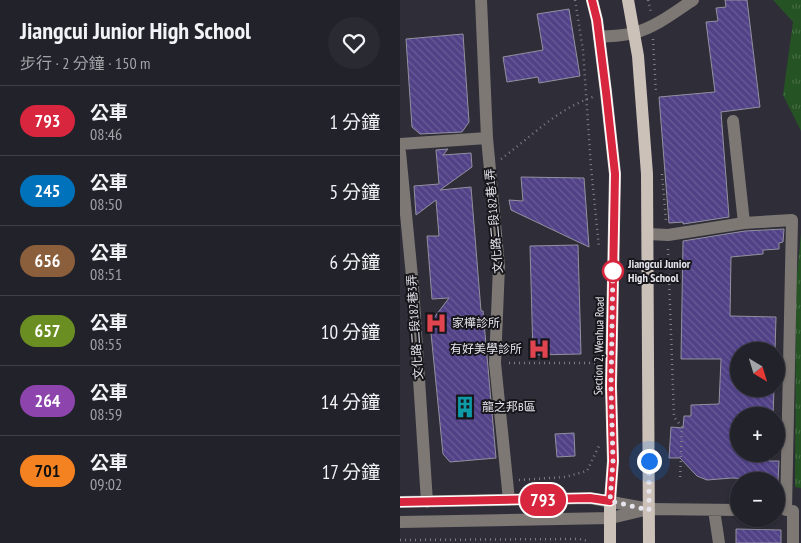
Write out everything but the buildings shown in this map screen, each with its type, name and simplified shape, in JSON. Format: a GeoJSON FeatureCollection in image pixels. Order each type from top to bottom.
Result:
{"type":"FeatureCollection","features":[{"type":"Feature","properties":{"kind":"main road","name":"Section 2, Wenhua Road"},"geometry":{"type":"LineString","coordinates":[[592,0],[599,37],[615,174],[612,360],[613,461],[610,501],[610,543]]}},
{"type":"Feature","properties":{"kind":"main road"},"geometry":{"type":"LineString","coordinates":[[628,0],[639,65],[647,174],[649,543]]}},
{"type":"Feature","properties":{"kind":"street","name":"文化路二段182巷1弄"},"geometry":{"type":"LineString","coordinates":[[481,0],[487,138],[499,266],[495,364],[509,500]]}},
{"type":"Feature","properties":{"kind":"street"},"geometry":{"type":"LineString","coordinates":[[599,37],[633,34],[653,26],[694,0]]}},
{"type":"Feature","properties":{"kind":"street"},"geometry":{"type":"LineString","coordinates":[[733,121],[744,223]]}},
{"type":"Feature","properties":{"kind":"street"},"geometry":{"type":"LineString","coordinates":[[400,144],[487,138]]}},
{"type":"Feature","properties":{"kind":"street","name":"文化路二段182巷3弄"},"geometry":{"type":"LineString","coordinates":[[400,152],[413,287],[427,502]]}},
{"type":"Feature","properties":{"kind":"street"},"geometry":{"type":"LineString","coordinates":[[648,234],[668,235],[744,223],[792,220],[789,511],[793,543]]}},
{"type":"Feature","properties":{"kind":"street"},"geometry":{"type":"LineString","coordinates":[[400,288],[413,287]]}},
{"type":"Feature","properties":{"kind":"street"},"geometry":{"type":"LineString","coordinates":[[400,502],[590,498],[649,510]]}},
{"type":"Feature","properties":{"kind":"street"},"geometry":{"type":"LineString","coordinates":[[400,522],[610,518],[649,510],[730,510]]}},
{"type":"Feature","properties":{"kind":"street"},"geometry":{"type":"LineString","coordinates":[[714,510],[719,543]]}},
{"type":"Feature","properties":{"kind":"path"},"geometry":{"type":"LineString","coordinates":[[575,0],[583,50],[599,253]]}},
{"type":"Feature","properties":{"kind":"path"},"geometry":{"type":"LineString","coordinates":[[490,167],[574,103],[606,92]]}},
{"type":"Feature","properties":{"kind":"path"},"geometry":{"type":"LineString","coordinates":[[495,364],[604,363],[612,360]]}},
{"type":"Feature","properties":{"kind":"path"},"geometry":{"type":"LineString","coordinates":[[507,480],[565,477],[588,472],[600,441]]}},
{"type":"Feature","properties":{"kind":"path"},"geometry":{"type":"LineString","coordinates":[[400,540],[578,539],[590,542]]}},
{"type":"Feature","properties":{"kind":"green space"},"geometry":{"type":"Polygon","coordinates":[[[773,0],[801,0],[801,131],[783,95],[793,22],[773,0]]]}},
{"type":"Feature","properties":{"kind":"green space"},"geometry":{"type":"Polygon","coordinates":[[[801,233],[801,488],[795,487],[796,285],[801,233]]]}},
{"type":"Feature","properties":{"kind":"bus line","name":"793"},"geometry":{"type":"LineString","coordinates":[[400,502],[590,498],[610,501],[613,461],[611,386],[615,174],[597,20],[592,0]]}},
{"type":"Feature","properties":{"kind":"place","name":"Jiangcui Junior High School"},"geometry":{"type":"Point","coordinates":[613,271]}},
{"type":"Feature","properties":{"kind":"place","name":"家樺診所"},"geometry":{"type":"Point","coordinates":[436,323]}},
{"type":"Feature","properties":{"kind":"place","name":"有好美學診所"},"geometry":{"type":"Point","coordinates":[539,349]}},
{"type":"Feature","properties":{"kind":"place","name":"龍之邦B區"},"geometry":{"type":"Point","coordinates":[465,407]}},
{"type":"Feature","properties":{"kind":"route"},"geometry":{"type":"LineString","coordinates":[[613,271],[613,267],[611,386],[613,461],[610,501],[649,510],[649,461]]}}]}
